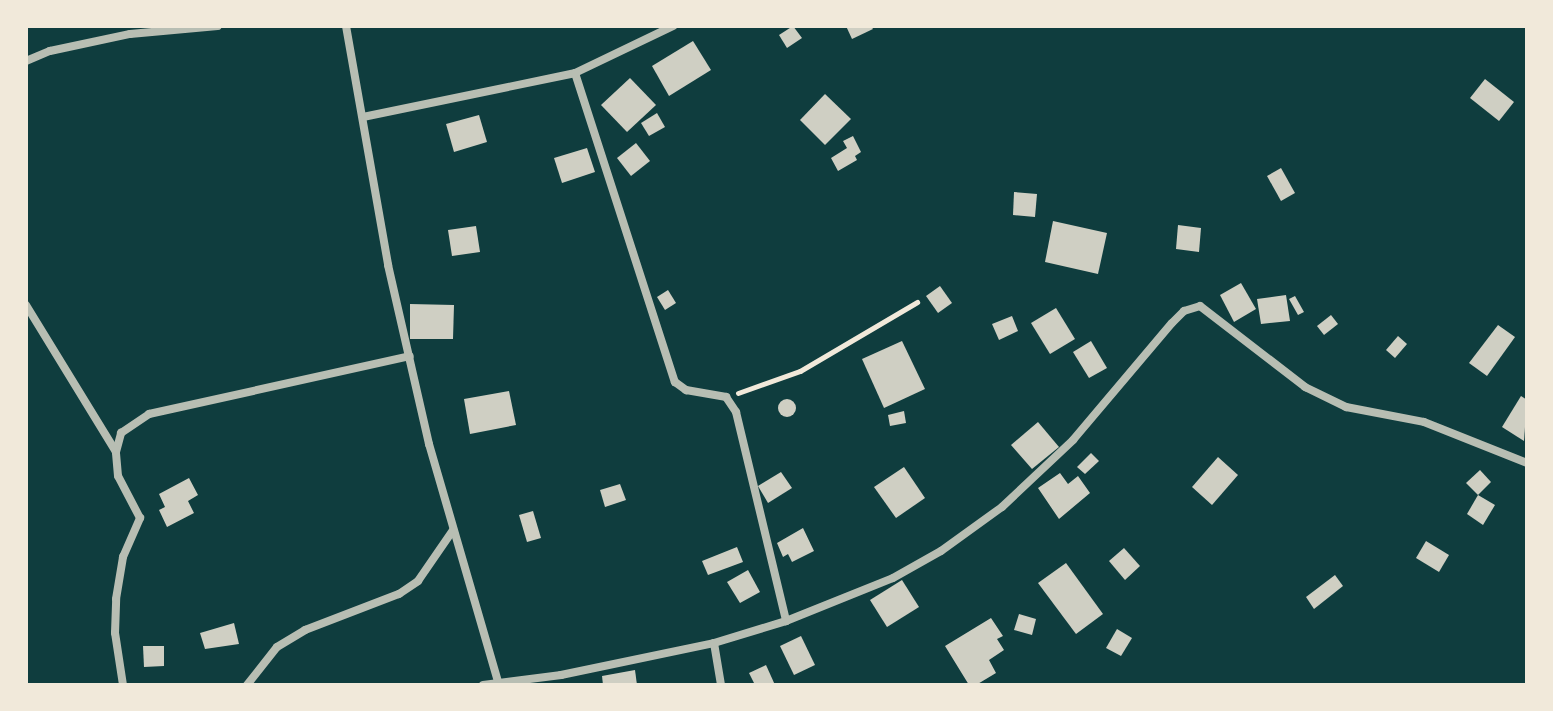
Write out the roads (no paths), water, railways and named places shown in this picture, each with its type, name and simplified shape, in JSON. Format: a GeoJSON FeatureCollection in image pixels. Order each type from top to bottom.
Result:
{"type":"FeatureCollection","features":[{"type":"Feature","properties":{"kind":"street"},"geometry":{"type":"LineString","coordinates":[[26,61],[50,51],[130,34],[218,26]]}},
{"type":"Feature","properties":{"kind":"street"},"geometry":{"type":"LineString","coordinates":[[346,26],[388,265],[453,530],[498,683]]}},
{"type":"Feature","properties":{"kind":"street"},"geometry":{"type":"LineString","coordinates":[[363,117],[575,73],[673,26]]}},
{"type":"Feature","properties":{"kind":"street"},"geometry":{"type":"LineString","coordinates":[[575,73],[675,382],[686,390],[726,397],[736,412],[786,621]]}},
{"type":"Feature","properties":{"kind":"street"},"geometry":{"type":"LineString","coordinates":[[26,305],[116,452]]}},
{"type":"Feature","properties":{"kind":"street"},"geometry":{"type":"LineString","coordinates":[[483,685],[561,675],[714,643],[786,621],[893,578],[941,551],[1002,507],[1073,440],[1172,323],[1184,311],[1200,306],[1305,387],[1332,401],[1346,407],[1424,422],[1527,463]]}},
{"type":"Feature","properties":{"kind":"street"},"geometry":{"type":"LineString","coordinates":[[123,685],[115,633],[116,599],[123,557],[140,518],[118,476],[116,452],[121,433],[149,414],[410,356]]}},
{"type":"Feature","properties":{"kind":"street"},"geometry":{"type":"LineString","coordinates":[[247,685],[277,647],[305,630],[399,594],[418,581],[453,530]]}},
{"type":"Feature","properties":{"kind":"street"},"geometry":{"type":"LineString","coordinates":[[714,643],[721,685]]}}]}
